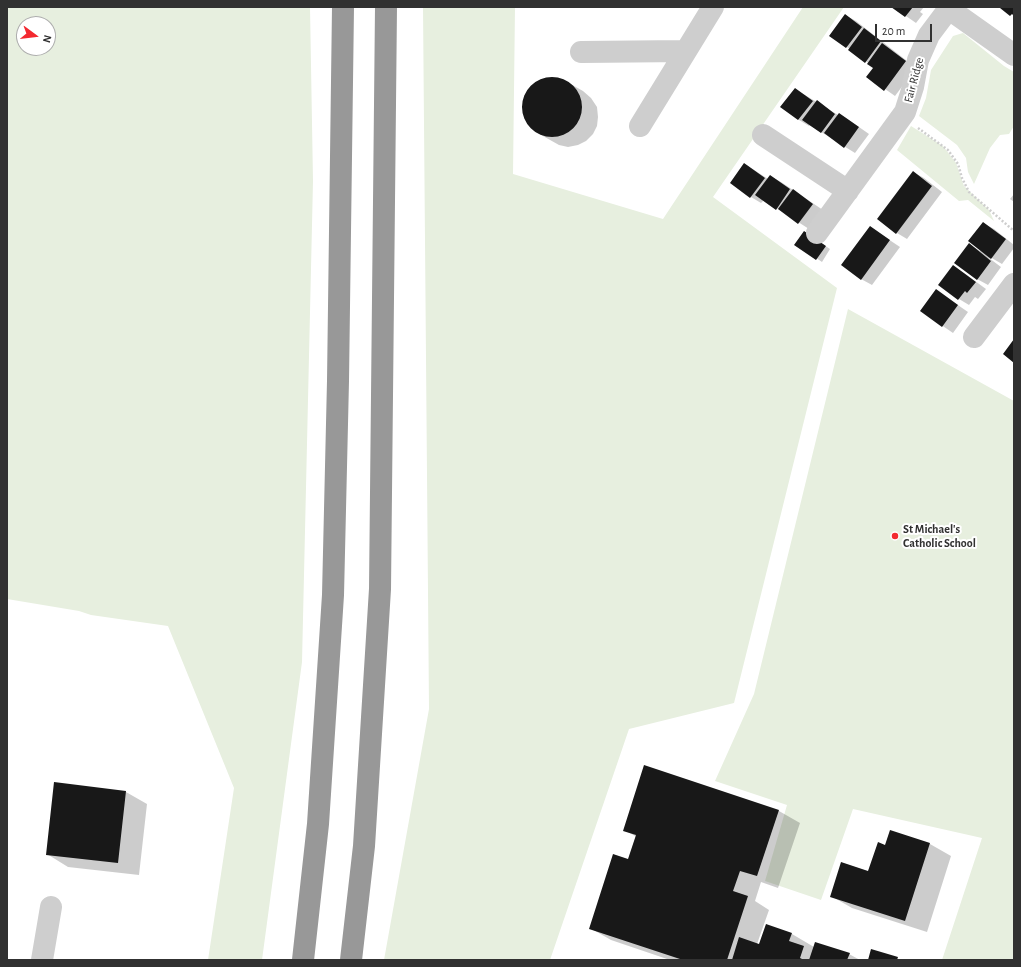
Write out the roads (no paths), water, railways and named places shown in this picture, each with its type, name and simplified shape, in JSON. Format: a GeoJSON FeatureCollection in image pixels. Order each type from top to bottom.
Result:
{"type":"FeatureCollection","features":[{"type":"Feature","properties":{"kind":"highway"},"geometry":{"type":"LineString","coordinates":[[303,960],[318,824],[333,595],[338,381],[343,7]]}},
{"type":"Feature","properties":{"kind":"highway"},"geometry":{"type":"LineString","coordinates":[[350,960],[364,846],[380,590],[386,7]]}},
{"type":"Feature","properties":{"kind":"street"},"geometry":{"type":"LineString","coordinates":[[640,126],[713,7]]}},
{"type":"Feature","properties":{"kind":"street"},"geometry":{"type":"LineString","coordinates":[[950,8],[1014,55]]}},
{"type":"Feature","properties":{"kind":"street","name":"Fair Ridge"},"geometry":{"type":"LineString","coordinates":[[817,233],[905,112],[913,88],[918,60],[930,35],[950,8]]}},
{"type":"Feature","properties":{"kind":"street"},"geometry":{"type":"LineString","coordinates":[[580,52],[685,51]]}},
{"type":"Feature","properties":{"kind":"street"},"geometry":{"type":"LineString","coordinates":[[763,135],[848,191]]}},
{"type":"Feature","properties":{"kind":"street"},"geometry":{"type":"LineString","coordinates":[[974,337],[1014,284]]}},
{"type":"Feature","properties":{"kind":"street"},"geometry":{"type":"LineString","coordinates":[[42,960],[51,907]]}},
{"type":"Feature","properties":{"kind":"place","name":"St Michael's Catholic School"},"geometry":{"type":"Point","coordinates":[895,536]}}]}
